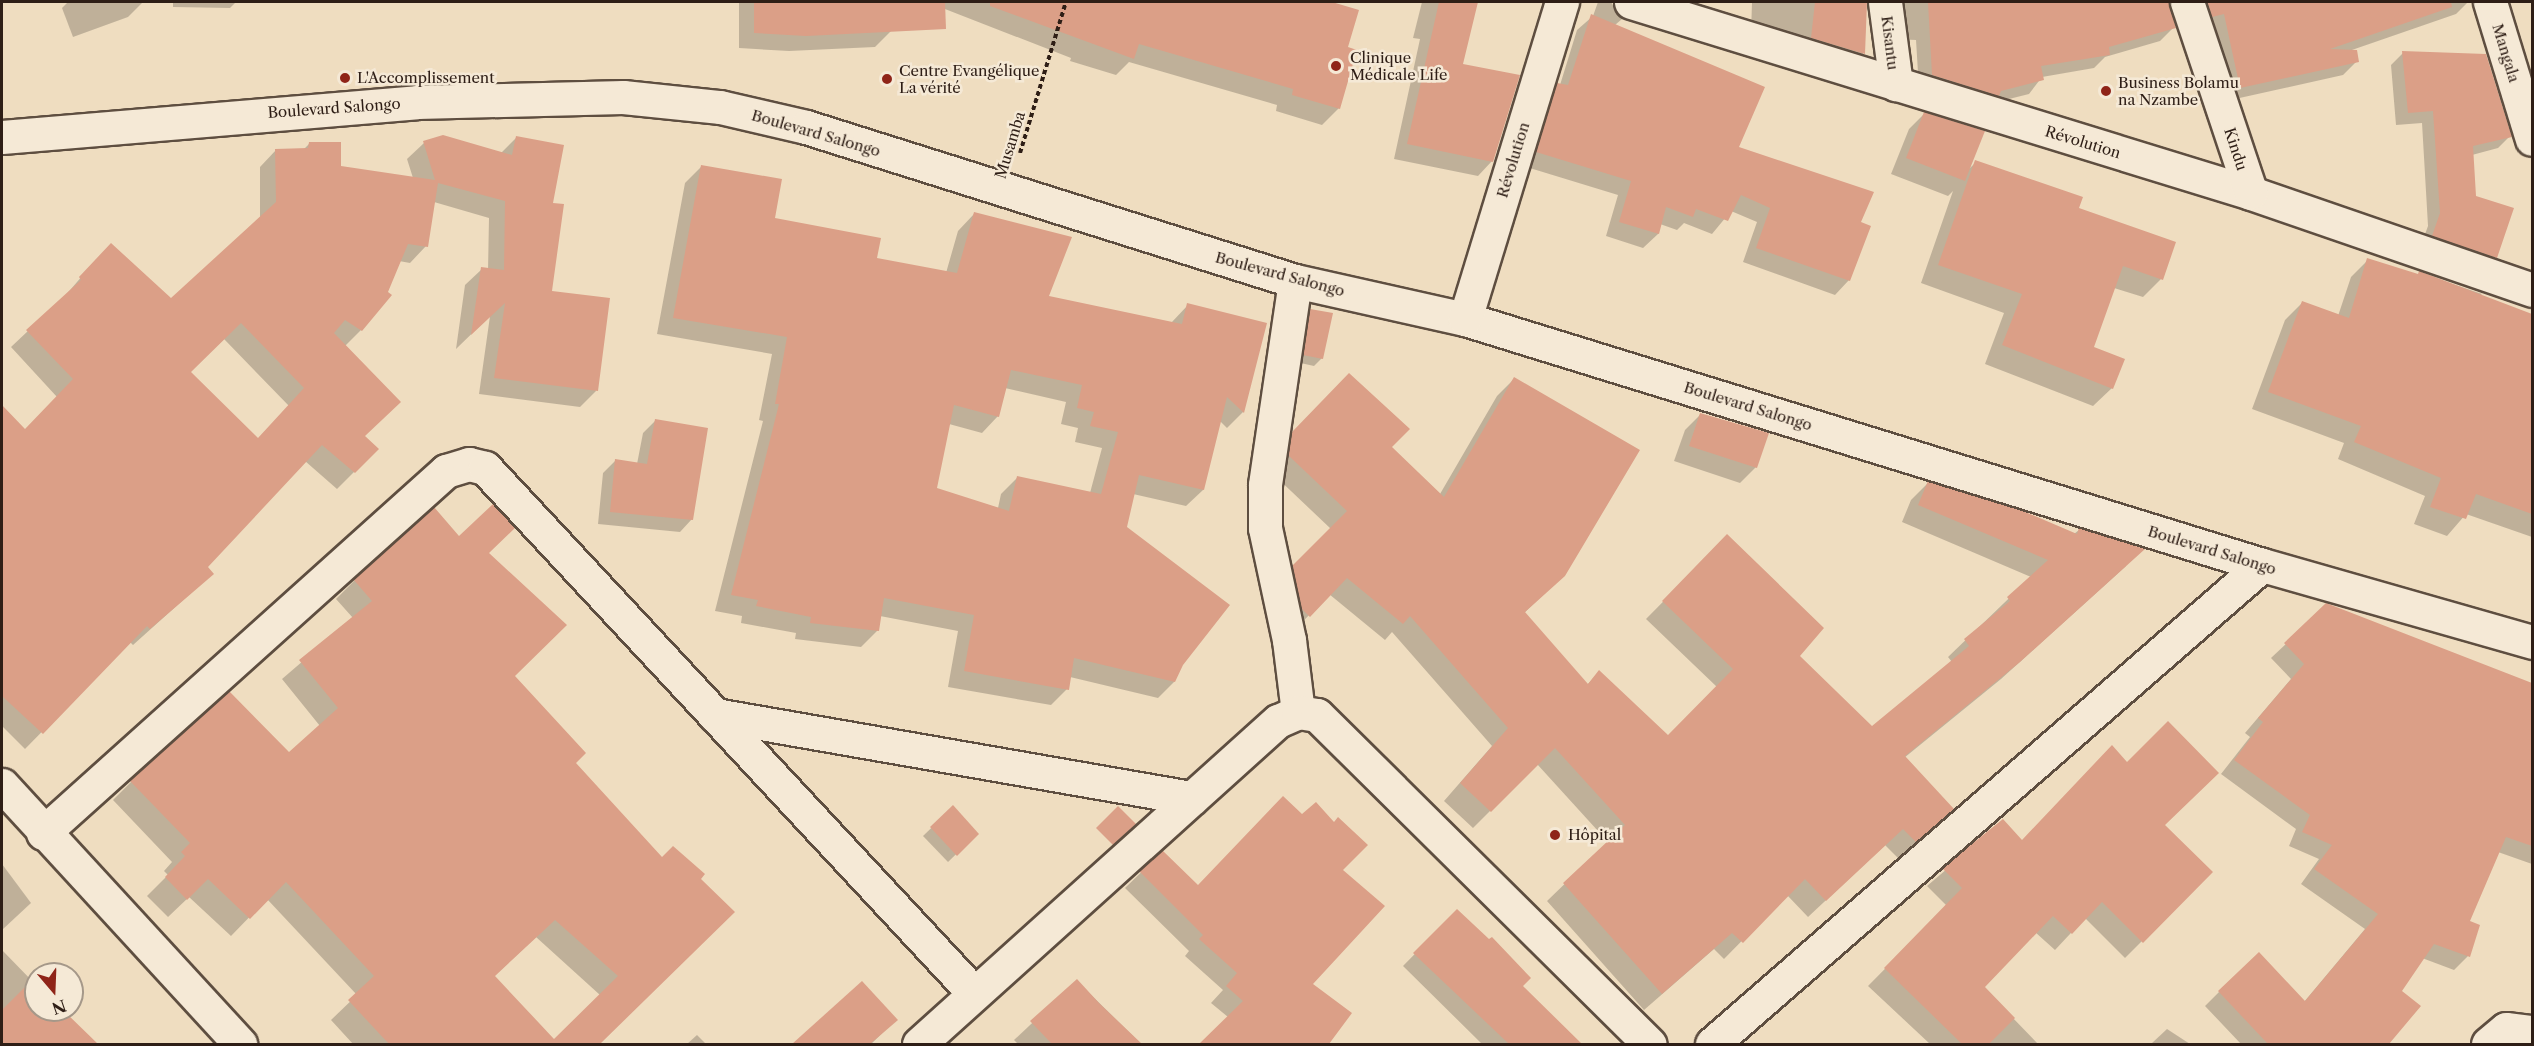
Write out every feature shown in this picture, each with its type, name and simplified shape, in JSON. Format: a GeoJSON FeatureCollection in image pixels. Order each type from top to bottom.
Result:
{"type":"FeatureCollection","features":[{"type":"Feature","properties":{"kind":"street","name":"Révolution"},"geometry":{"type":"LineString","coordinates":[[1465,319],[1562,2]]}},
{"type":"Feature","properties":{"kind":"street","name":"Révolution"},"geometry":{"type":"LineString","coordinates":[[1631,2],[2251,194],[2532,290]]}},
{"type":"Feature","properties":{"kind":"street","name":"Kisantu"},"geometry":{"type":"LineString","coordinates":[[1885,2],[1896,84]]}},
{"type":"Feature","properties":{"kind":"street","name":"Kindu"},"geometry":{"type":"LineString","coordinates":[[2187,2],[2251,194]]}},
{"type":"Feature","properties":{"kind":"street","name":"Mangala"},"geometry":{"type":"LineString","coordinates":[[2490,2],[2532,139]]}},
{"type":"Feature","properties":{"kind":"street","name":"Boulevard Salongo"},"geometry":{"type":"LineString","coordinates":[[2,137],[406,103],[623,97],[720,107],[806,127],[1295,281],[1465,319],[2262,565],[2532,642]]}},
{"type":"Feature","properties":{"kind":"street"},"geometry":{"type":"LineString","coordinates":[[1295,281],[1265,485],[1265,528],[1289,639],[1298,712]]}},
{"type":"Feature","properties":{"kind":"street"},"geometry":{"type":"LineString","coordinates":[[43,833],[446,471],[469,464],[485,468],[973,992]]}},
{"type":"Feature","properties":{"kind":"street"},"geometry":{"type":"LineString","coordinates":[[1712,1044],[2262,565]]}},
{"type":"Feature","properties":{"kind":"street"},"geometry":{"type":"LineString","coordinates":[[919,1044],[973,992],[1278,721],[1298,712],[1317,715],[1650,1044]]}},
{"type":"Feature","properties":{"kind":"street"},"geometry":{"type":"LineString","coordinates":[[715,715],[1192,798]]}},
{"type":"Feature","properties":{"kind":"street"},"geometry":{"type":"LineString","coordinates":[[2,785],[43,833],[240,1044]]}},
{"type":"Feature","properties":{"kind":"street"},"geometry":{"type":"LineString","coordinates":[[2488,1044],[2506,1029],[2532,1032]]}},
{"type":"Feature","properties":{"kind":"path","name":"Musamba"},"geometry":{"type":"LineString","coordinates":[[1009,191],[1066,2]]}},
{"type":"Feature","properties":{"kind":"building"},"geometry":{"type":"Polygon","coordinates":[[[754,2],[945,2],[946,29],[806,36],[754,33],[754,2]]]}},
{"type":"Feature","properties":{"kind":"building"},"geometry":{"type":"Polygon","coordinates":[[[990,2],[1332,2],[1359,10],[1348,47],[1357,50],[1340,109],[1292,95],[1293,89],[1139,44],[1134,59],[990,6],[990,2]]]}},
{"type":"Feature","properties":{"kind":"building"},"geometry":{"type":"Polygon","coordinates":[[[1439,2],[1478,2],[1463,64],[1520,75],[1493,162],[1407,144],[1439,2]]]}},
{"type":"Feature","properties":{"kind":"building"},"geometry":{"type":"Polygon","coordinates":[[[1815,2],[1867,2],[1865,54],[1811,38],[1815,2]]]}},
{"type":"Feature","properties":{"kind":"building"},"geometry":{"type":"Polygon","coordinates":[[[1928,2],[2169,2],[2176,28],[2109,47],[2110,55],[2041,66],[2044,80],[2001,91],[1999,96],[1932,75],[1928,2]]]}},
{"type":"Feature","properties":{"kind":"building"},"geometry":{"type":"Polygon","coordinates":[[[2207,2],[2451,2],[2452,7],[2330,49],[2357,50],[2359,62],[2240,88],[2224,14],[2212,17],[2207,2]]]}},
{"type":"Feature","properties":{"kind":"building"},"geometry":{"type":"Polygon","coordinates":[[[1591,14],[1765,87],[1739,147],[1874,192],[1861,222],[1871,226],[1850,281],[1756,248],[1770,208],[1741,195],[1728,221],[1696,209],[1693,217],[1666,207],[1659,234],[1619,222],[1631,181],[1536,152],[1557,83],[1568,85],[1591,14]]]}},
{"type":"Feature","properties":{"kind":"building"},"geometry":{"type":"Polygon","coordinates":[[[2402,51],[2486,54],[2512,137],[2473,146],[2476,196],[2514,208],[2497,258],[2432,236],[2440,213],[2433,111],[2408,113],[2402,51]]]}},
{"type":"Feature","properties":{"kind":"building"},"geometry":{"type":"Polygon","coordinates":[[[1924,112],[1985,131],[1965,181],[1906,158],[1924,112]]]}},
{"type":"Feature","properties":{"kind":"building"},"geometry":{"type":"Polygon","coordinates":[[[443,135],[512,155],[516,136],[564,145],[553,203],[564,204],[552,291],[610,298],[598,391],[494,378],[505,303],[471,335],[481,267],[504,270],[505,201],[438,183],[428,247],[408,244],[388,292],[392,295],[362,331],[345,320],[334,333],[401,402],[365,436],[379,449],[355,473],[322,445],[208,567],[214,574],[150,629],[147,626],[43,734],[2,696],[2,405],[25,429],[73,379],[26,330],[81,280],[79,277],[111,243],[171,298],[276,202],[275,149],[308,148],[309,142],[341,142],[341,166],[435,180],[423,141],[443,135]],[[241,323],[191,372],[258,438],[304,388],[241,323]]]}},
{"type":"Feature","properties":{"kind":"building"},"geometry":{"type":"Polygon","coordinates":[[[1975,160],[2083,197],[2079,208],[2176,242],[2163,280],[2123,266],[2094,347],[2125,359],[2113,389],[2002,345],[2022,294],[1938,265],[1975,160]]]}},
{"type":"Feature","properties":{"kind":"building"},"geometry":{"type":"Polygon","coordinates":[[[701,165],[782,179],[775,218],[881,238],[877,258],[957,273],[974,212],[1072,237],[1049,296],[1182,324],[1187,303],[1267,323],[1244,413],[1227,397],[1204,490],[1139,475],[1127,527],[1230,605],[1183,665],[1175,682],[1074,658],[1069,690],[964,671],[974,615],[884,598],[879,631],[810,623],[811,617],[756,606],[758,600],[731,595],[779,404],[775,404],[787,337],[673,318],[701,165]],[[1011,370],[999,417],[954,405],[937,488],[1009,511],[1017,476],[1101,494],[1118,432],[1090,426],[1094,412],[1077,408],[1082,385],[1011,370]]]}},
{"type":"Feature","properties":{"kind":"building"},"geometry":{"type":"Polygon","coordinates":[[[2367,258],[2418,274],[2419,271],[2532,314],[2532,514],[2476,494],[2466,519],[2430,507],[2441,478],[2354,442],[2361,426],[2268,392],[2302,301],[2349,318],[2367,258]]]}},
{"type":"Feature","properties":{"kind":"building"},"geometry":{"type":"Polygon","coordinates":[[[1310,309],[1333,313],[1323,359],[1303,355],[1310,309]]]}},
{"type":"Feature","properties":{"kind":"building"},"geometry":{"type":"Polygon","coordinates":[[[1349,373],[1410,429],[1392,447],[1444,497],[1514,377],[1640,450],[1565,576],[1525,612],[1588,684],[1599,670],[1668,735],[1733,669],[1662,601],[1727,534],[1824,628],[1800,656],[1872,726],[1969,646],[1964,639],[2010,601],[2007,597],[2048,560],[1918,505],[1928,481],[2023,511],[2077,534],[2079,528],[2145,549],[2020,662],[1905,756],[1954,809],[1916,842],[1903,829],[1826,901],[1805,879],[1743,943],[1732,933],[1662,994],[1563,883],[1625,825],[1555,748],[1491,812],[1460,783],[1508,728],[1410,616],[1403,624],[1347,578],[1310,617],[1301,608],[1292,566],[1347,511],[1288,455],[1292,432],[1349,373]]]}},
{"type":"Feature","properties":{"kind":"building"},"geometry":{"type":"Polygon","coordinates":[[[1700,413],[1769,433],[1757,468],[1689,446],[1700,413]]]}},
{"type":"Feature","properties":{"kind":"building"},"geometry":{"type":"Polygon","coordinates":[[[655,419],[708,428],[693,520],[610,512],[615,459],[647,464],[655,419]]]}},
{"type":"Feature","properties":{"kind":"building"},"geometry":{"type":"Polygon","coordinates":[[[493,504],[515,528],[489,553],[567,625],[515,676],[586,753],[576,763],[662,857],[673,846],[705,874],[701,879],[735,912],[600,1044],[389,1044],[348,1000],[374,976],[286,882],[250,919],[208,879],[187,900],[165,877],[185,856],[181,852],[190,843],[130,781],[229,691],[289,752],[338,708],[299,660],[372,601],[353,579],[434,507],[459,536],[493,504]],[[555,920],[495,976],[554,1039],[618,976],[555,920]]]}},
{"type":"Feature","properties":{"kind":"building"},"geometry":{"type":"Polygon","coordinates":[[[2326,603],[2532,683],[2532,846],[2506,837],[2470,921],[2480,925],[2470,957],[2434,944],[2402,991],[2421,1006],[2389,1044],[2268,1044],[2218,991],[2259,952],[2305,1001],[2378,914],[2314,869],[2332,845],[2302,832],[2310,815],[2234,760],[2263,722],[2258,718],[2304,664],[2284,643],[2326,603]]]}},
{"type":"Feature","properties":{"kind":"building"},"geometry":{"type":"Polygon","coordinates":[[[2168,721],[2219,773],[2165,825],[2213,872],[2143,943],[2102,902],[2072,934],[2053,916],[1985,987],[2015,1018],[1989,1044],[1962,1044],[1884,968],[1962,888],[1942,868],[2003,819],[2022,840],[2112,745],[2127,762],[2168,721]]]}},
{"type":"Feature","properties":{"kind":"building"},"geometry":{"type":"Polygon","coordinates":[[[1283,796],[1302,814],[1316,802],[1334,822],[1338,817],[1368,845],[1343,870],[1385,906],[1313,984],[1352,1013],[1329,1044],[1199,1044],[1243,1001],[1226,986],[1237,973],[1199,939],[1203,935],[1139,871],[1162,850],[1198,885],[1283,796]]]}},
{"type":"Feature","properties":{"kind":"building"},"geometry":{"type":"Polygon","coordinates":[[[953,805],[979,834],[957,856],[930,827],[953,805]]]}},
{"type":"Feature","properties":{"kind":"building"},"geometry":{"type":"Polygon","coordinates":[[[1118,806],[1136,824],[1113,845],[1096,828],[1118,806]]]}},
{"type":"Feature","properties":{"kind":"building"},"geometry":{"type":"Polygon","coordinates":[[[1457,909],[1489,939],[1492,937],[1531,978],[1523,986],[1582,1044],[1509,1044],[1413,953],[1457,909]]]}},
{"type":"Feature","properties":{"kind":"building"},"geometry":{"type":"Polygon","coordinates":[[[1077,979],[1142,1044],[1052,1044],[1030,1021],[1077,979]]]}},
{"type":"Feature","properties":{"kind":"building"},"geometry":{"type":"Polygon","coordinates":[[[862,981],[898,1020],[870,1044],[792,1044],[862,981]]]}},
{"type":"Feature","properties":{"kind":"building"},"geometry":{"type":"Polygon","coordinates":[[[24,988],[24,1022],[75,1022],[98,1044],[2,1044],[2,1010],[24,988]]]}},
{"type":"Feature","properties":{"kind":"place","name":"Clinique Médicale Life"},"geometry":{"type":"Point","coordinates":[1336,66]}},
{"type":"Feature","properties":{"kind":"place","name":"L'Accomplissement"},"geometry":{"type":"Point","coordinates":[345,78]}},
{"type":"Feature","properties":{"kind":"place","name":"Centre Evangélique La vérité"},"geometry":{"type":"Point","coordinates":[887,79]}},
{"type":"Feature","properties":{"kind":"place","name":"Business Bolamu na Nzambe"},"geometry":{"type":"Point","coordinates":[2106,91]}},
{"type":"Feature","properties":{"kind":"place","name":"Hôpital"},"geometry":{"type":"Point","coordinates":[1555,835]}}]}
